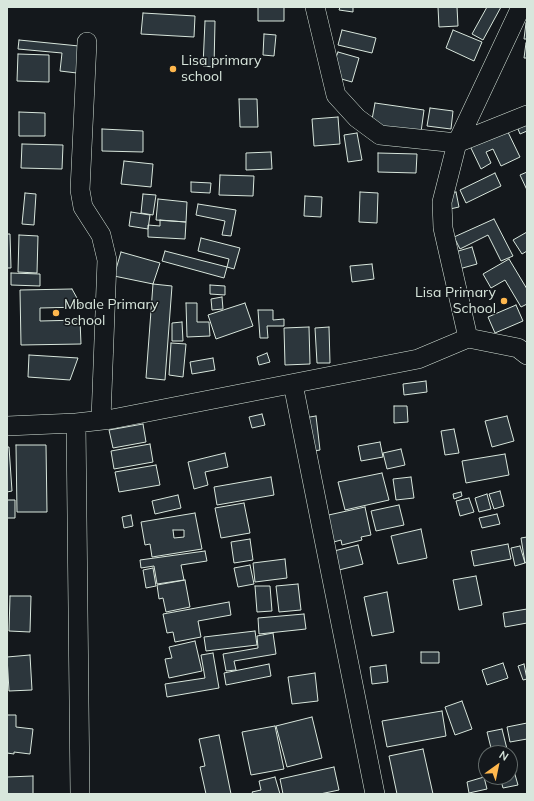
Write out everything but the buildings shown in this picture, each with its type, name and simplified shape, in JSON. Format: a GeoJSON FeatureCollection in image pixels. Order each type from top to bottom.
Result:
{"type":"FeatureCollection","features":[{"type":"Feature","properties":{"kind":"street"},"geometry":{"type":"LineString","coordinates":[[315,7],[336,95],[357,118],[380,135],[457,143],[527,115]]}},
{"type":"Feature","properties":{"kind":"street"},"geometry":{"type":"LineString","coordinates":[[468,338],[443,228],[442,202],[457,143],[521,7]]}},
{"type":"Feature","properties":{"kind":"street"},"geometry":{"type":"LineString","coordinates":[[87,42],[80,190],[83,207],[101,235],[107,260],[101,419]]}},
{"type":"Feature","properties":{"kind":"street"},"geometry":{"type":"LineString","coordinates":[[7,426],[76,423],[112,418],[293,384],[418,359],[468,338],[518,348],[527,355]]}},
{"type":"Feature","properties":{"kind":"street"},"geometry":{"type":"LineString","coordinates":[[293,384],[375,794]]}},
{"type":"Feature","properties":{"kind":"street"},"geometry":{"type":"LineString","coordinates":[[76,423],[80,794]]}},
{"type":"Feature","properties":{"kind":"place","name":"Lisa primary school"},"geometry":{"type":"Point","coordinates":[173,69]}},
{"type":"Feature","properties":{"kind":"place","name":"Lisa Primary School"},"geometry":{"type":"Point","coordinates":[504,301]}},
{"type":"Feature","properties":{"kind":"place","name":"Mbale Primary school"},"geometry":{"type":"Point","coordinates":[56,313]}}]}
